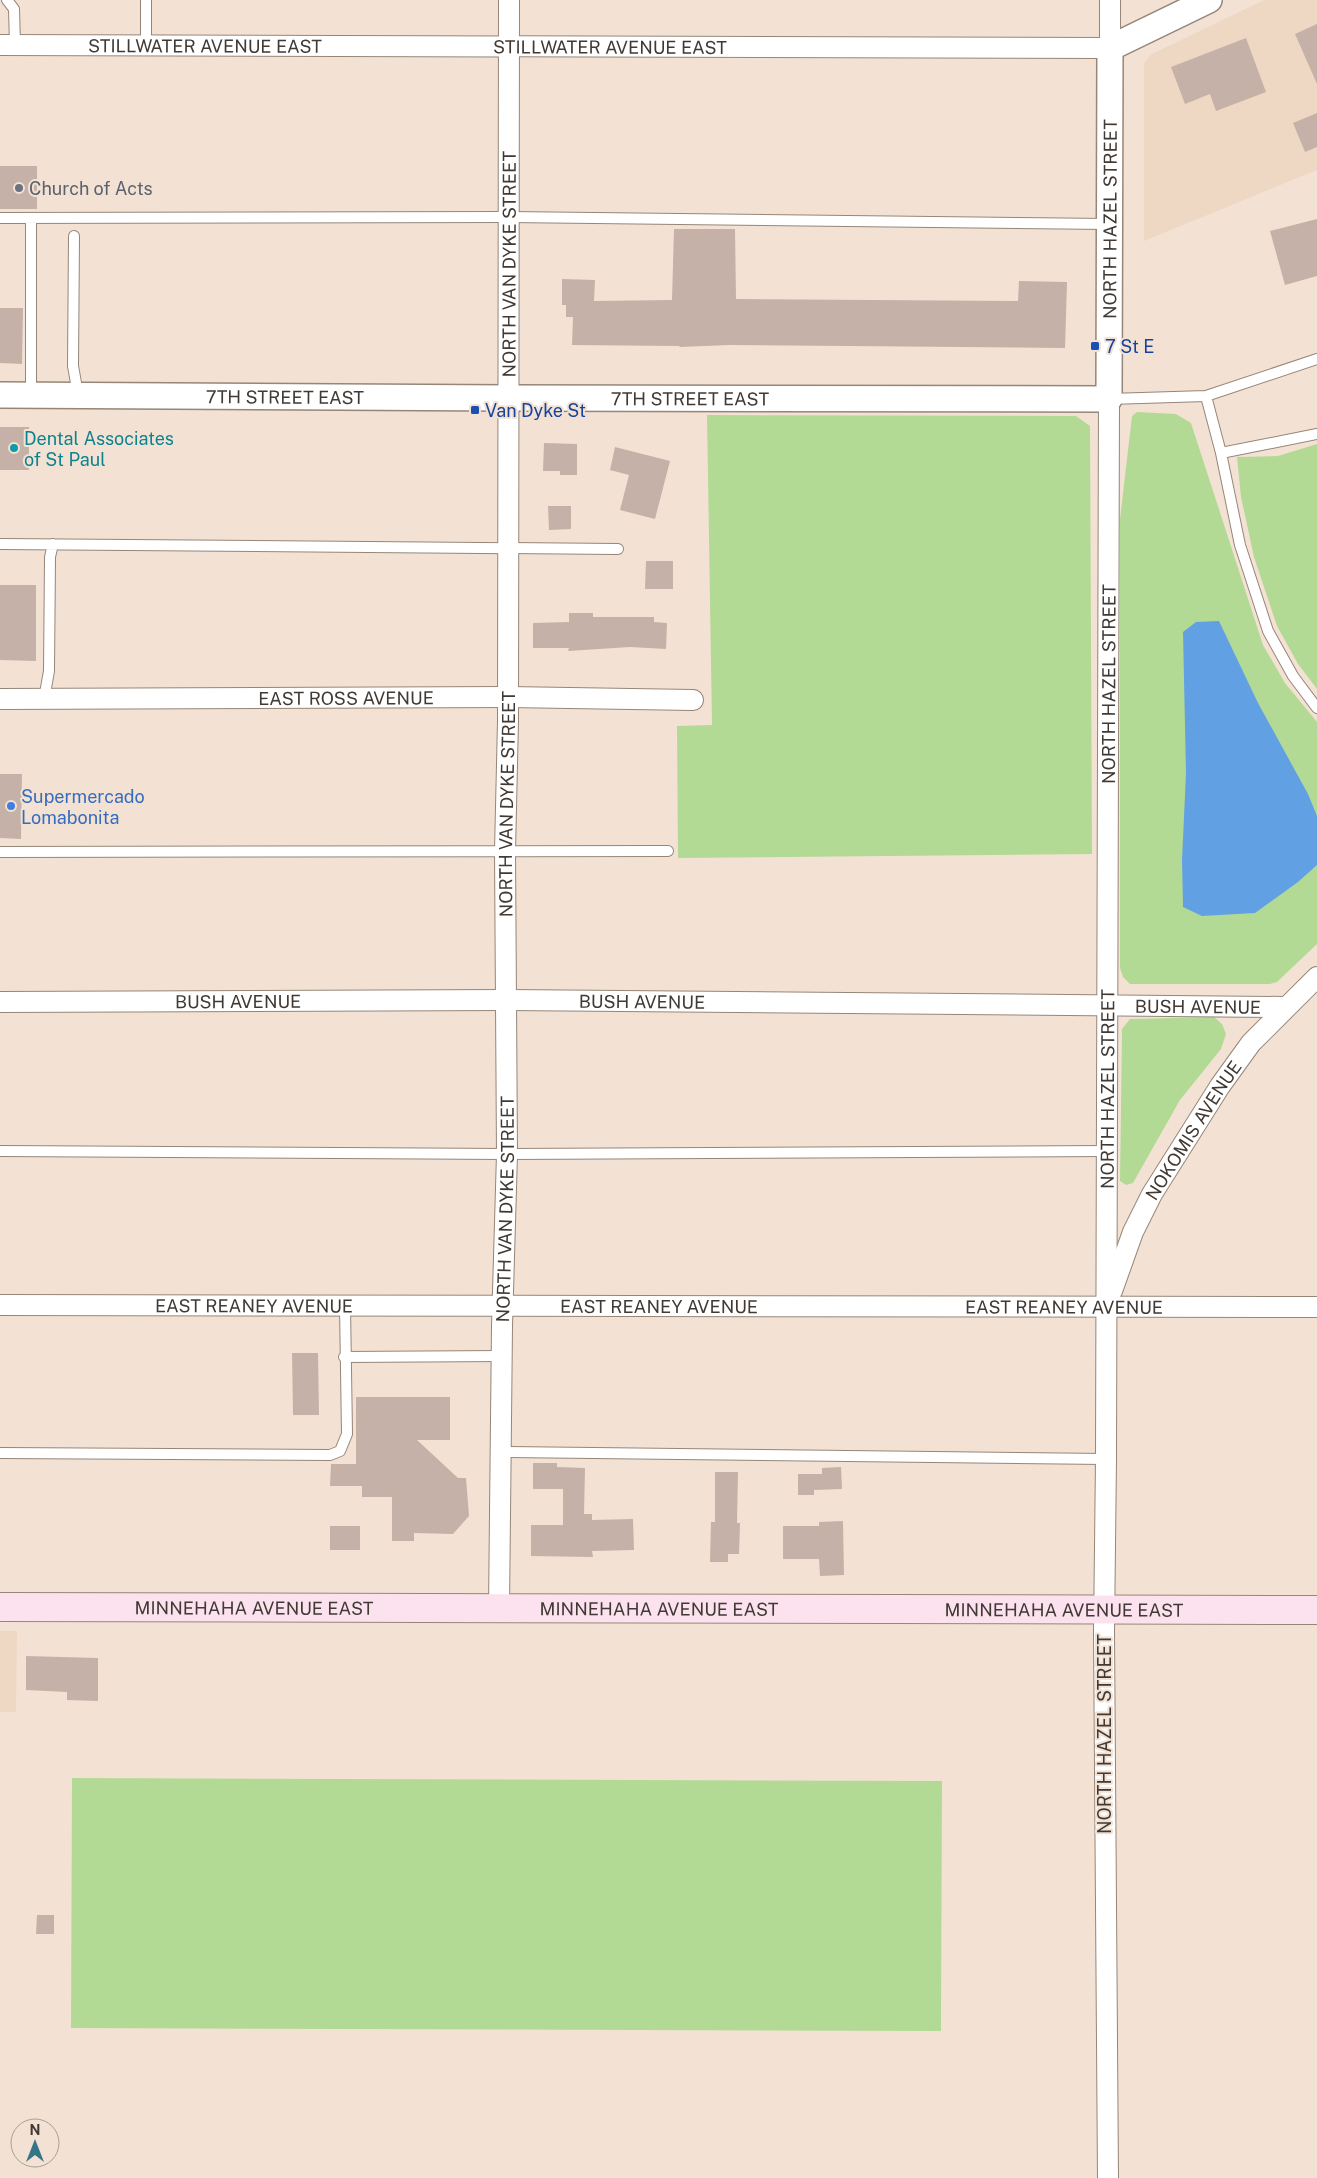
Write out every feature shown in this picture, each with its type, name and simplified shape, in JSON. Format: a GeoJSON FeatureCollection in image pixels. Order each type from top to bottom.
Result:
{"type":"FeatureCollection","features":[{"type":"Feature","properties":{"kind":"main road","name":"MINNEHAHA AVENUE EAST"},"geometry":{"type":"LineString","coordinates":[[0,1606],[1317,1610]]}},
{"type":"Feature","properties":{"kind":"street","name":"NORTH VAN DYKE STREET"},"geometry":{"type":"LineString","coordinates":[[499,1608],[507,1154],[505,851],[508,697],[509,0]]}},
{"type":"Feature","properties":{"kind":"street","name":"NORTH HAZEL STREET"},"geometry":{"type":"LineString","coordinates":[[1108,2178],[1104,1609],[1108,1006],[1110,0]]}},
{"type":"Feature","properties":{"kind":"street","name":"STILLWATER AVENUE EAST"},"geometry":{"type":"LineString","coordinates":[[7,45],[1110,48],[1209,0]]}},
{"type":"Feature","properties":{"kind":"street","name":"7TH STREET EAST"},"geometry":{"type":"LineString","coordinates":[[0,395],[1109,399]]}},
{"type":"Feature","properties":{"kind":"street","name":"EAST ROSS AVENUE"},"geometry":{"type":"LineString","coordinates":[[0,699],[508,697],[693,700]]}},
{"type":"Feature","properties":{"kind":"street","name":"NOKOMIS AVENUE"},"geometry":{"type":"LineString","coordinates":[[1106,1307],[1133,1232],[1152,1194],[1220,1086],[1251,1043],[1317,977]]}},
{"type":"Feature","properties":{"kind":"street","name":"BUSH AVENUE"},"geometry":{"type":"LineString","coordinates":[[0,1002],[505,1000],[1285,1007]]}},
{"type":"Feature","properties":{"kind":"street","name":"EAST REANEY AVENUE"},"geometry":{"type":"LineString","coordinates":[[0,1305],[1317,1308]]}},
{"type":"Feature","properties":{"kind":"lane"},"geometry":{"type":"LineString","coordinates":[[7,0],[14,9],[7,45]]}},
{"type":"Feature","properties":{"kind":"lane"},"geometry":{"type":"LineString","coordinates":[[146,0],[146,45]]}},
{"type":"Feature","properties":{"kind":"lane"},"geometry":{"type":"LineString","coordinates":[[0,218],[509,216],[1110,224]]}},
{"type":"Feature","properties":{"kind":"lane"},"geometry":{"type":"LineString","coordinates":[[31,395],[32,218]]}},
{"type":"Feature","properties":{"kind":"lane"},"geometry":{"type":"LineString","coordinates":[[74,236],[73,366],[78,395]]}},
{"type":"Feature","properties":{"kind":"lane"},"geometry":{"type":"LineString","coordinates":[[1109,399],[1206,396],[1317,359]]}},
{"type":"Feature","properties":{"kind":"lane"},"geometry":{"type":"LineString","coordinates":[[1206,396],[1221,453],[1240,545],[1268,631],[1294,676],[1317,708]]}},
{"type":"Feature","properties":{"kind":"lane"},"geometry":{"type":"LineString","coordinates":[[1221,453],[1317,434]]}},
{"type":"Feature","properties":{"kind":"lane"},"geometry":{"type":"LineString","coordinates":[[0,544],[618,549]]}},
{"type":"Feature","properties":{"kind":"lane"},"geometry":{"type":"LineString","coordinates":[[44,700],[49,671],[50,557],[53,544]]}},
{"type":"Feature","properties":{"kind":"lane"},"geometry":{"type":"LineString","coordinates":[[0,852],[668,852]]}},
{"type":"Feature","properties":{"kind":"lane"},"geometry":{"type":"LineString","coordinates":[[0,1151],[507,1154],[1107,1151]]}},
{"type":"Feature","properties":{"kind":"lane"},"geometry":{"type":"LineString","coordinates":[[0,1453],[330,1454],[340,1451],[347,1434],[344,1306]]}},
{"type":"Feature","properties":{"kind":"lane"},"geometry":{"type":"LineString","coordinates":[[344,1357],[502,1356]]}},
{"type":"Feature","properties":{"kind":"lane"},"geometry":{"type":"LineString","coordinates":[[501,1452],[1106,1459]]}},
{"type":"Feature","properties":{"kind":"shaded area"},"geometry":{"type":"Polygon","coordinates":[[[1264,0],[1317,0],[1317,170],[1144,241],[1144,63],[1150,55],[1264,0]]]}},
{"type":"Feature","properties":{"kind":"shaded area"},"geometry":{"type":"Polygon","coordinates":[[[0,1631],[17,1631],[16,1712],[0,1712],[0,1631]]]}},
{"type":"Feature","properties":{"kind":"green space"},"geometry":{"type":"Polygon","coordinates":[[[1137,412],[1176,414],[1191,423],[1263,645],[1285,683],[1317,722],[1317,944],[1277,982],[1270,984],[1130,984],[1123,977],[1120,968],[1120,519],[1132,416],[1137,412]]]}},
{"type":"Feature","properties":{"kind":"green space"},"geometry":{"type":"Polygon","coordinates":[[[707,415],[1076,416],[1090,426],[1092,854],[678,858],[677,726],[712,725],[707,415]]]}},
{"type":"Feature","properties":{"kind":"green space"},"geometry":{"type":"Polygon","coordinates":[[[1317,444],[1317,689],[1298,664],[1277,626],[1254,557],[1241,497],[1237,457],[1278,456],[1317,444]]]}},
{"type":"Feature","properties":{"kind":"green space"},"geometry":{"type":"Polygon","coordinates":[[[1214,1017],[1222,1024],[1226,1034],[1221,1049],[1180,1100],[1133,1183],[1126,1185],[1120,1181],[1122,1029],[1130,1019],[1214,1017]]]}},
{"type":"Feature","properties":{"kind":"green space"},"geometry":{"type":"Polygon","coordinates":[[[72,1778],[942,1781],[941,2031],[71,2028],[72,1778]]]}},
{"type":"Feature","properties":{"kind":"water"},"geometry":{"type":"Polygon","coordinates":[[[1219,621],[1258,703],[1308,794],[1317,816],[1317,865],[1298,882],[1255,913],[1202,916],[1183,907],[1182,860],[1186,773],[1183,632],[1196,622],[1219,621]]]}},
{"type":"Feature","properties":{"kind":"building"},"geometry":{"type":"Polygon","coordinates":[[[1317,24],[1317,84],[1295,34],[1317,24]]]}},
{"type":"Feature","properties":{"kind":"building"},"geometry":{"type":"Polygon","coordinates":[[[1246,38],[1266,92],[1216,111],[1210,94],[1185,104],[1171,67],[1246,38]]]}},
{"type":"Feature","properties":{"kind":"building"},"geometry":{"type":"Polygon","coordinates":[[[1317,113],[1317,147],[1305,152],[1293,123],[1317,113]]]}},
{"type":"Feature","properties":{"kind":"building","name":"Church of Acts"},"geometry":{"type":"Polygon","coordinates":[[[0,166],[37,166],[37,209],[0,209],[0,166]]]}},
{"type":"Feature","properties":{"kind":"building"},"geometry":{"type":"Polygon","coordinates":[[[1317,219],[1317,276],[1285,285],[1270,231],[1317,219]]]}},
{"type":"Feature","properties":{"kind":"building"},"geometry":{"type":"Polygon","coordinates":[[[674,229],[735,229],[736,299],[1018,301],[1019,281],[1067,282],[1065,348],[572,345],[573,317],[566,317],[566,305],[562,305],[562,279],[595,280],[594,301],[672,300],[674,229]]]}},
{"type":"Feature","properties":{"kind":"building"},"geometry":{"type":"Polygon","coordinates":[[[0,308],[23,308],[22,364],[0,363],[0,308]]]}},
{"type":"Feature","properties":{"kind":"building","name":"Dental Associates of St Paul"},"geometry":{"type":"Polygon","coordinates":[[[0,427],[29,427],[29,470],[0,470],[0,427]]]}},
{"type":"Feature","properties":{"kind":"building"},"geometry":{"type":"Polygon","coordinates":[[[544,443],[577,444],[577,475],[560,475],[560,471],[543,471],[544,443]]]}},
{"type":"Feature","properties":{"kind":"building"},"geometry":{"type":"Polygon","coordinates":[[[615,447],[670,461],[655,519],[620,510],[629,475],[610,470],[615,447]]]}},
{"type":"Feature","properties":{"kind":"building"},"geometry":{"type":"Polygon","coordinates":[[[548,506],[571,506],[571,529],[549,530],[548,506]]]}},
{"type":"Feature","properties":{"kind":"building"},"geometry":{"type":"Polygon","coordinates":[[[646,561],[673,561],[673,589],[645,589],[646,561]]]}},
{"type":"Feature","properties":{"kind":"building"},"geometry":{"type":"Polygon","coordinates":[[[0,585],[36,585],[36,661],[0,660],[0,585]]]}},
{"type":"Feature","properties":{"kind":"building"},"geometry":{"type":"Polygon","coordinates":[[[569,613],[593,613],[593,617],[654,617],[654,622],[667,623],[666,649],[630,647],[568,651],[569,648],[533,648],[533,623],[569,622],[569,613]]]}},
{"type":"Feature","properties":{"kind":"building","name":"Supermercado Lomabonita"},"geometry":{"type":"Polygon","coordinates":[[[0,774],[22,774],[21,839],[0,838],[0,774]]]}},
{"type":"Feature","properties":{"kind":"building"},"geometry":{"type":"Polygon","coordinates":[[[292,1353],[318,1353],[319,1415],[293,1415],[292,1353]]]}},
{"type":"Feature","properties":{"kind":"building"},"geometry":{"type":"Polygon","coordinates":[[[356,1397],[450,1397],[450,1440],[417,1440],[458,1478],[466,1478],[469,1516],[453,1534],[414,1533],[414,1541],[392,1541],[392,1497],[362,1497],[362,1486],[330,1486],[331,1464],[356,1464],[356,1397]]]}},
{"type":"Feature","properties":{"kind":"building"},"geometry":{"type":"Polygon","coordinates":[[[533,1463],[557,1463],[557,1467],[585,1468],[584,1514],[592,1514],[592,1520],[633,1519],[634,1550],[592,1551],[593,1557],[531,1556],[531,1525],[563,1525],[563,1489],[533,1489],[533,1463]]]}},
{"type":"Feature","properties":{"kind":"building"},"geometry":{"type":"Polygon","coordinates":[[[841,1467],[842,1489],[814,1490],[814,1495],[798,1495],[798,1474],[822,1474],[822,1468],[841,1467]]]}},
{"type":"Feature","properties":{"kind":"building"},"geometry":{"type":"Polygon","coordinates":[[[715,1472],[738,1472],[737,1523],[740,1523],[739,1554],[728,1554],[728,1562],[710,1562],[711,1522],[715,1522],[715,1472]]]}},
{"type":"Feature","properties":{"kind":"building"},"geometry":{"type":"Polygon","coordinates":[[[843,1521],[844,1575],[820,1576],[819,1559],[783,1559],[783,1526],[819,1526],[819,1522],[843,1521]]]}},
{"type":"Feature","properties":{"kind":"building"},"geometry":{"type":"Polygon","coordinates":[[[330,1526],[360,1526],[360,1550],[330,1550],[330,1526]]]}},
{"type":"Feature","properties":{"kind":"building"},"geometry":{"type":"Polygon","coordinates":[[[26,1656],[98,1658],[98,1701],[67,1700],[67,1692],[26,1690],[26,1656]]]}},
{"type":"Feature","properties":{"kind":"building"},"geometry":{"type":"Polygon","coordinates":[[[37,1915],[54,1915],[54,1934],[36,1934],[37,1915]]]}},
{"type":"Feature","properties":{"kind":"place","name":"Church of Acts"},"geometry":{"type":"Point","coordinates":[19,188]}},
{"type":"Feature","properties":{"kind":"place","name":"7 St E"},"geometry":{"type":"Point","coordinates":[1095,346]}},
{"type":"Feature","properties":{"kind":"place","name":"Van Dyke St"},"geometry":{"type":"Point","coordinates":[475,410]}},
{"type":"Feature","properties":{"kind":"place","name":"Dental Associates of St Paul"},"geometry":{"type":"Point","coordinates":[14,448]}},
{"type":"Feature","properties":{"kind":"place","name":"Supermercado Lomabonita"},"geometry":{"type":"Point","coordinates":[11,806]}}]}
